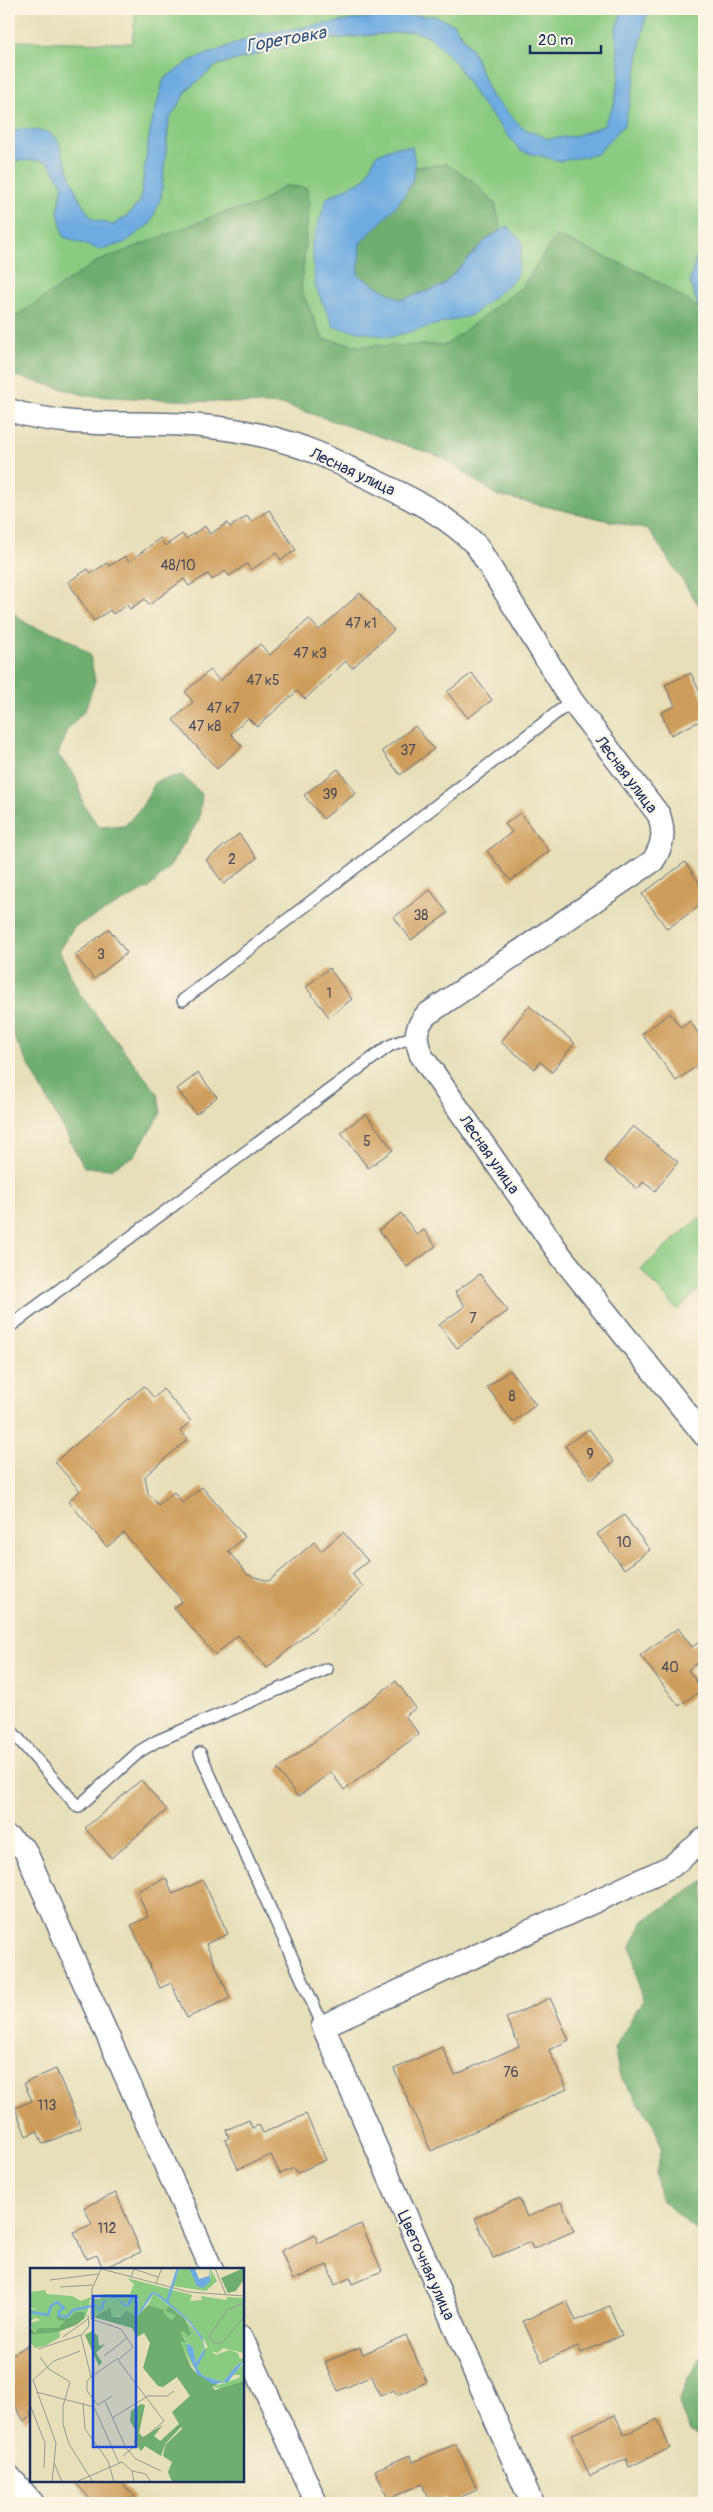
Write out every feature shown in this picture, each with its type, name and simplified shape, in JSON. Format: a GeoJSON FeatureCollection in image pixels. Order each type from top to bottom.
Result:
{"type":"FeatureCollection","features":[{"type":"Feature","properties":{"kind":"street","name":"Лесная улица"},"geometry":{"type":"LineString","coordinates":[[9,410],[24,415],[57,420],[201,426],[256,434],[304,448],[417,501],[458,526],[477,546],[572,701],[659,815],[663,827],[660,850],[653,861],[426,1015],[416,1027],[421,1055],[561,1256],[704,1435]]}},
{"type":"Feature","properties":{"kind":"street"},"geometry":{"type":"LineString","coordinates":[[9,1838],[25,1850],[211,2268]]}},
{"type":"Feature","properties":{"kind":"street"},"geometry":{"type":"LineString","coordinates":[[323,2026],[672,1866],[704,1839]]}},
{"type":"Feature","properties":{"kind":"street","name":"Цветочная улица"},"geometry":{"type":"LineString","coordinates":[[323,2026],[532,2503]]}},
{"type":"Feature","properties":{"kind":"street"},"geometry":{"type":"LineString","coordinates":[[244,2342],[316,2503]]}},
{"type":"Feature","properties":{"kind":"street"},"geometry":{"type":"LineString","coordinates":[[9,2476],[33,2503]]}},
{"type":"Feature","properties":{"kind":"lane"},"geometry":{"type":"LineString","coordinates":[[183,1000],[572,701]]}},
{"type":"Feature","properties":{"kind":"lane"},"geometry":{"type":"LineString","coordinates":[[9,1327],[389,1046],[416,1035]]}},
{"type":"Feature","properties":{"kind":"lane"},"geometry":{"type":"LineString","coordinates":[[9,1728],[78,1807],[140,1751],[157,1741],[327,1669]]}},
{"type":"Feature","properties":{"kind":"lane"},"geometry":{"type":"LineString","coordinates":[[200,1753],[323,2026]]}},
{"type":"Feature","properties":{"kind":"green space"},"geometry":{"type":"Polygon","coordinates":[[[136,9],[623,9],[616,29],[620,71],[614,105],[603,126],[575,136],[548,139],[523,128],[491,96],[472,50],[454,24],[263,33],[190,61],[164,79],[150,131],[140,202],[127,216],[113,226],[93,220],[79,199],[57,139],[21,129],[9,133],[9,41],[132,43],[136,9]]]}},
{"type":"Feature","properties":{"kind":"green space"},"geometry":{"type":"Polygon","coordinates":[[[658,9],[704,9],[704,233],[690,280],[699,310],[645,274],[556,236],[523,286],[447,345],[358,346],[323,339],[301,290],[309,204],[307,188],[284,186],[256,206],[221,213],[9,321],[9,161],[38,160],[49,163],[63,185],[58,212],[101,250],[161,197],[169,120],[188,89],[217,65],[303,42],[411,31],[429,36],[455,62],[479,100],[521,151],[597,154],[633,89],[645,18],[658,9]],[[412,147],[365,179],[327,198],[391,337],[508,226],[501,230],[495,204],[473,181],[446,164],[415,167],[412,147]]]}},
{"type":"Feature","properties":{"kind":"green space"},"geometry":{"type":"Polygon","coordinates":[[[446,164],[473,181],[495,204],[501,230],[488,238],[442,286],[401,300],[358,275],[360,243],[391,211],[411,186],[415,167],[446,164]]]}},
{"type":"Feature","properties":{"kind":"green space"},"geometry":{"type":"Polygon","coordinates":[[[284,186],[307,188],[309,204],[301,290],[323,339],[358,346],[446,345],[523,286],[556,236],[645,274],[704,311],[704,613],[649,530],[496,495],[444,458],[285,405],[89,396],[12,375],[9,363],[9,321],[96,262],[222,213],[256,206],[284,186]]]}},
{"type":"Feature","properties":{"kind":"green space"},"geometry":{"type":"Polygon","coordinates":[[[9,606],[23,621],[68,639],[90,655],[95,681],[85,710],[67,730],[58,755],[76,777],[83,804],[99,827],[125,826],[143,805],[156,781],[182,775],[202,794],[199,820],[169,867],[149,888],[74,927],[59,950],[79,993],[158,1094],[161,1113],[134,1156],[110,1169],[84,1167],[9,1028],[9,606]]]}},
{"type":"Feature","properties":{"kind":"green space"},"geometry":{"type":"Polygon","coordinates":[[[699,1218],[704,1223],[704,1285],[677,1310],[641,1269],[699,1218]]]}},
{"type":"Feature","properties":{"kind":"green space"},"geometry":{"type":"Polygon","coordinates":[[[704,1881],[704,2237],[661,2200],[656,2173],[662,2147],[652,2122],[620,2076],[614,2049],[642,2001],[631,1946],[643,1921],[704,1881]]]}},
{"type":"Feature","properties":{"kind":"green space"},"geometry":{"type":"Polygon","coordinates":[[[704,2353],[704,2439],[689,2431],[679,2404],[687,2379],[704,2353]]]}},
{"type":"Feature","properties":{"kind":"water","name":"Горетовка"},"geometry":{"type":"Polygon","coordinates":[[[623,9],[658,9],[645,18],[633,89],[624,125],[597,154],[561,161],[521,151],[479,100],[455,62],[429,36],[411,31],[303,42],[217,65],[188,89],[169,120],[161,197],[151,223],[124,243],[101,250],[64,237],[58,212],[63,185],[49,163],[38,160],[9,161],[9,133],[21,129],[48,132],[57,139],[79,199],[92,219],[113,225],[127,216],[140,202],[150,131],[164,79],[190,61],[263,33],[387,15],[434,16],[453,24],[472,50],[491,96],[523,128],[548,139],[575,136],[603,126],[614,105],[620,72],[616,29],[623,9]]]}},
{"type":"Feature","properties":{"kind":"water"},"geometry":{"type":"Polygon","coordinates":[[[394,147],[412,147],[415,164],[413,177],[409,187],[394,208],[360,243],[358,275],[401,300],[442,286],[488,238],[508,226],[523,243],[516,278],[472,315],[390,337],[334,327],[315,286],[312,243],[327,198],[365,179],[376,155],[394,147]]]}},
{"type":"Feature","properties":{"kind":"water"},"geometry":{"type":"Polygon","coordinates":[[[704,233],[704,311],[699,310],[690,280],[704,233]]]}},
{"type":"Feature","properties":{"kind":"building"},"geometry":{"type":"Polygon","coordinates":[[[269,510],[296,550],[281,560],[276,553],[251,570],[247,564],[229,576],[225,571],[212,580],[208,574],[189,586],[184,579],[149,605],[145,599],[130,609],[127,605],[113,614],[110,610],[94,621],[68,582],[88,569],[91,573],[107,563],[109,566],[125,556],[129,562],[160,538],[165,546],[182,534],[186,539],[205,526],[210,534],[227,523],[230,527],[247,516],[251,522],[269,510]]]}},
{"type":"Feature","properties":{"kind":"building"},"geometry":{"type":"Polygon","coordinates":[[[360,593],[394,630],[352,668],[346,661],[305,699],[297,691],[257,727],[248,718],[231,734],[242,746],[217,769],[173,720],[193,702],[185,692],[210,670],[220,681],[260,644],[270,655],[309,619],[319,630],[360,593]]]}},
{"type":"Feature","properties":{"kind":"building"},"geometry":{"type":"Polygon","coordinates":[[[472,673],[492,700],[468,718],[447,692],[472,673]]]}},
{"type":"Feature","properties":{"kind":"building"},"geometry":{"type":"Polygon","coordinates":[[[691,673],[704,701],[704,719],[671,735],[661,713],[675,706],[665,685],[691,673]]]}},
{"type":"Feature","properties":{"kind":"building"},"geometry":{"type":"Polygon","coordinates":[[[415,726],[434,749],[400,775],[382,751],[415,726]]]}},
{"type":"Feature","properties":{"kind":"building"},"geometry":{"type":"Polygon","coordinates":[[[338,769],[356,793],[323,819],[304,795],[338,769]]]}},
{"type":"Feature","properties":{"kind":"building"},"geometry":{"type":"Polygon","coordinates":[[[520,813],[549,851],[511,881],[487,851],[512,832],[505,824],[520,813]]]}},
{"type":"Feature","properties":{"kind":"building"},"geometry":{"type":"Polygon","coordinates":[[[239,834],[257,858],[224,884],[206,860],[239,834]]]}},
{"type":"Feature","properties":{"kind":"building"},"geometry":{"type":"Polygon","coordinates":[[[685,862],[704,890],[704,903],[667,929],[642,894],[685,862]]]}},
{"type":"Feature","properties":{"kind":"building"},"geometry":{"type":"Polygon","coordinates":[[[430,890],[448,913],[411,940],[394,917],[430,890]]]}},
{"type":"Feature","properties":{"kind":"building"},"geometry":{"type":"Polygon","coordinates":[[[109,929],[127,953],[94,979],[75,955],[109,929]]]}},
{"type":"Feature","properties":{"kind":"building"},"geometry":{"type":"Polygon","coordinates":[[[329,968],[352,999],[329,1017],[306,987],[329,968]]]}},
{"type":"Feature","properties":{"kind":"building"},"geometry":{"type":"Polygon","coordinates":[[[529,1006],[575,1043],[552,1072],[540,1062],[535,1069],[501,1042],[529,1006]]]}},
{"type":"Feature","properties":{"kind":"building"},"geometry":{"type":"Polygon","coordinates":[[[670,1013],[681,1028],[690,1021],[704,1042],[704,1061],[676,1081],[642,1034],[670,1013]]]}},
{"type":"Feature","properties":{"kind":"building"},"geometry":{"type":"Polygon","coordinates":[[[198,1073],[217,1097],[196,1114],[177,1089],[198,1073]]]}},
{"type":"Feature","properties":{"kind":"building"},"geometry":{"type":"Polygon","coordinates":[[[366,1114],[393,1150],[368,1168],[341,1132],[366,1114]]]}},
{"type":"Feature","properties":{"kind":"building"},"geometry":{"type":"Polygon","coordinates":[[[633,1126],[678,1162],[655,1191],[643,1182],[638,1189],[604,1161],[633,1126]]]}},
{"type":"Feature","properties":{"kind":"building"},"geometry":{"type":"Polygon","coordinates":[[[401,1213],[417,1235],[424,1230],[436,1246],[407,1267],[379,1230],[401,1213]]]}},
{"type":"Feature","properties":{"kind":"building"},"geometry":{"type":"Polygon","coordinates":[[[480,1274],[508,1311],[457,1348],[439,1325],[465,1306],[455,1292],[480,1274]]]}},
{"type":"Feature","properties":{"kind":"building"},"geometry":{"type":"Polygon","coordinates":[[[510,1370],[536,1405],[513,1422],[487,1387],[510,1370]]]}},
{"type":"Feature","properties":{"kind":"building"},"geometry":{"type":"Polygon","coordinates":[[[144,1386],[154,1398],[163,1389],[191,1421],[180,1431],[188,1439],[145,1476],[148,1493],[158,1505],[174,1492],[183,1503],[202,1487],[245,1537],[228,1551],[248,1575],[269,1581],[314,1542],[321,1551],[343,1532],[368,1561],[352,1574],[363,1587],[267,1668],[238,1635],[215,1655],[174,1608],[182,1601],[124,1533],[107,1547],[68,1501],[80,1491],[55,1462],[144,1386]]]}},
{"type":"Feature","properties":{"kind":"building"},"geometry":{"type":"Polygon","coordinates":[[[589,1429],[614,1462],[591,1480],[565,1446],[589,1429]]]}},
{"type":"Feature","properties":{"kind":"building"},"geometry":{"type":"Polygon","coordinates":[[[624,1515],[650,1550],[624,1569],[597,1534],[624,1515]]]}},
{"type":"Feature","properties":{"kind":"building"},"geometry":{"type":"Polygon","coordinates":[[[678,1628],[692,1647],[702,1640],[704,1643],[704,1670],[702,1671],[696,1663],[688,1670],[702,1689],[679,1706],[640,1655],[678,1628]]]}},
{"type":"Feature","properties":{"kind":"building"},"geometry":{"type":"Polygon","coordinates":[[[396,1681],[416,1708],[405,1716],[419,1734],[344,1790],[331,1772],[298,1797],[277,1769],[396,1681]]]}},
{"type":"Feature","properties":{"kind":"building"},"geometry":{"type":"Polygon","coordinates":[[[141,1780],[167,1810],[111,1858],[85,1828],[141,1780]]]}},
{"type":"Feature","properties":{"kind":"building"},"geometry":{"type":"Polygon","coordinates":[[[166,1878],[173,1894],[203,1880],[228,1934],[206,1944],[230,1998],[187,2018],[171,1983],[160,1988],[131,1925],[148,1917],[137,1891],[166,1878]]]}},
{"type":"Feature","properties":{"kind":"building"},"geometry":{"type":"Polygon","coordinates":[[[550,1998],[569,2040],[549,2050],[567,2089],[431,2151],[394,2069],[442,2047],[455,2075],[519,2046],[506,2018],[550,1998]]]}},
{"type":"Feature","properties":{"kind":"building"},"geometry":{"type":"Polygon","coordinates":[[[56,2069],[81,2128],[43,2144],[37,2131],[26,2136],[15,2108],[32,2101],[24,2083],[56,2069]]]}},
{"type":"Feature","properties":{"kind":"building"},"geometry":{"type":"Polygon","coordinates":[[[306,2114],[326,2160],[297,2173],[294,2168],[280,2174],[271,2155],[238,2169],[225,2140],[229,2138],[226,2130],[249,2120],[252,2128],[259,2125],[263,2133],[306,2114]]]}},
{"type":"Feature","properties":{"kind":"building"},"geometry":{"type":"Polygon","coordinates":[[[116,2193],[141,2252],[103,2268],[97,2255],[86,2259],[74,2232],[92,2224],[84,2207],[116,2193]]]}},
{"type":"Feature","properties":{"kind":"building"},"geometry":{"type":"Polygon","coordinates":[[[519,2198],[527,2217],[561,2202],[574,2231],[533,2249],[530,2242],[493,2258],[475,2218],[519,2198]]]}},
{"type":"Feature","properties":{"kind":"building"},"geometry":{"type":"Polygon","coordinates":[[[361,2224],[382,2271],[352,2284],[350,2278],[335,2285],[327,2265],[293,2280],[281,2251],[315,2235],[318,2243],[361,2224]]]}},
{"type":"Feature","properties":{"kind":"building"},"geometry":{"type":"Polygon","coordinates":[[[567,2301],[576,2321],[609,2306],[622,2335],[581,2353],[578,2346],[542,2362],[523,2321],[567,2301]]]}},
{"type":"Feature","properties":{"kind":"building"},"geometry":{"type":"Polygon","coordinates":[[[406,2335],[427,2382],[397,2395],[394,2390],[380,2396],[372,2376],[338,2391],[325,2362],[360,2347],[363,2354],[406,2335]]]}},
{"type":"Feature","properties":{"kind":"building"},"geometry":{"type":"Polygon","coordinates":[[[28,2345],[30,2349],[30,2418],[24,2421],[9,2395],[9,2356],[28,2345]]]}},
{"type":"Feature","properties":{"kind":"building"},"geometry":{"type":"Polygon","coordinates":[[[615,2415],[624,2435],[657,2419],[670,2448],[629,2467],[626,2459],[590,2476],[571,2435],[615,2415]]]}},
{"type":"Feature","properties":{"kind":"building"},"geometry":{"type":"Polygon","coordinates":[[[456,2444],[477,2490],[447,2503],[445,2498],[430,2503],[422,2484],[388,2499],[375,2470],[410,2455],[413,2462],[456,2444]]]}},
{"type":"Feature","properties":{"kind":"building"},"geometry":{"type":"Polygon","coordinates":[[[75,2482],[123,2482],[135,2497],[128,2503],[94,2503],[75,2482]]]}}]}
